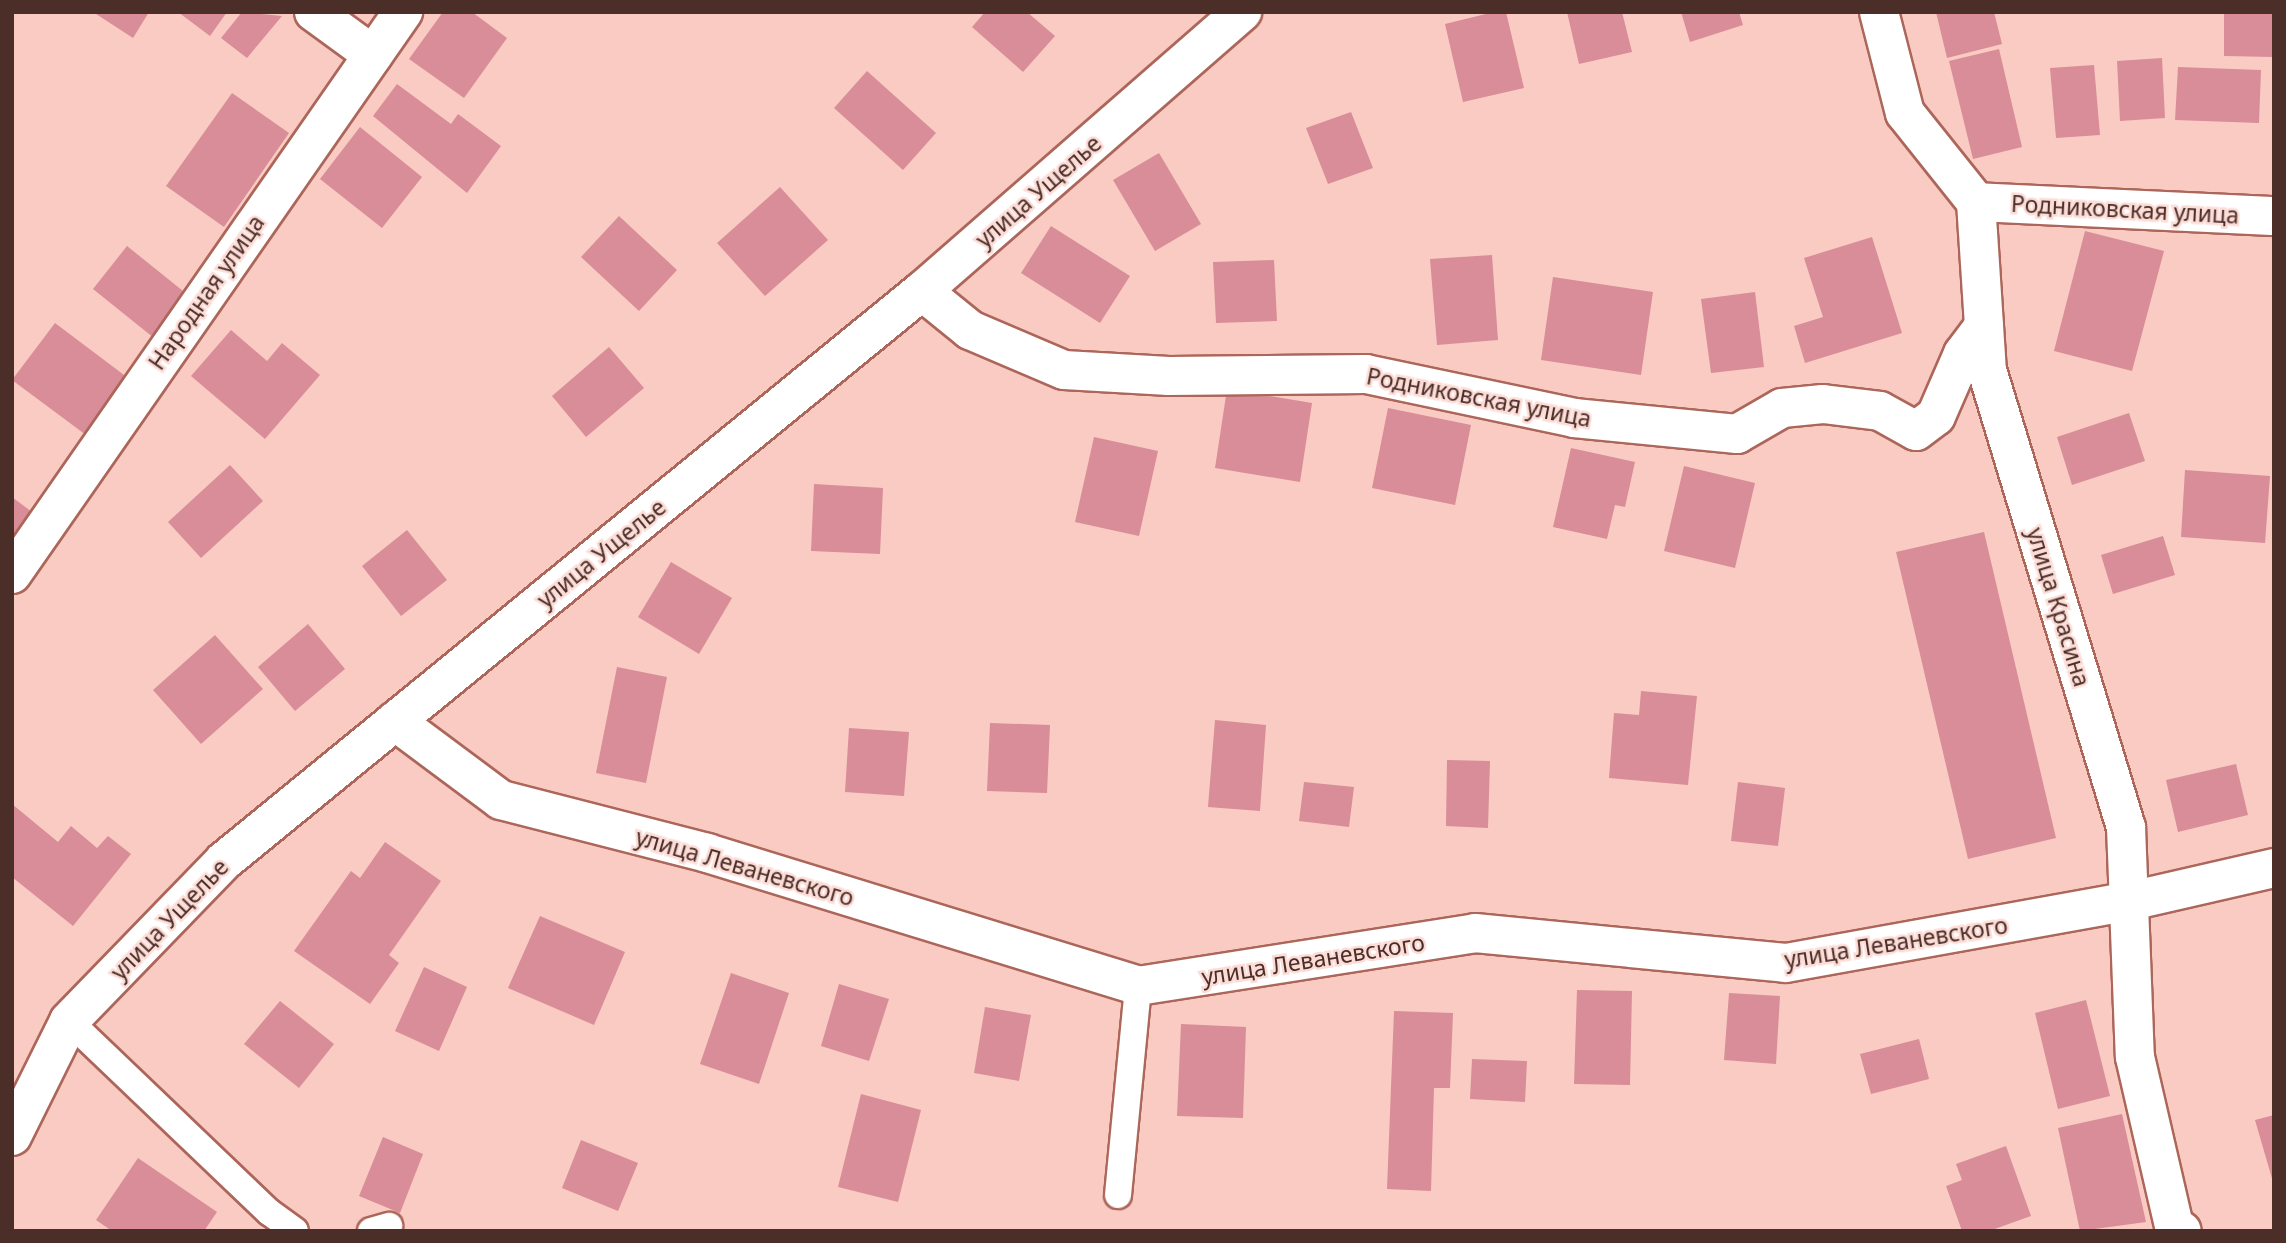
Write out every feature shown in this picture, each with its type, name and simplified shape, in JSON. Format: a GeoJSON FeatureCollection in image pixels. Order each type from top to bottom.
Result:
{"type":"FeatureCollection","features":[{"type":"Feature","properties":{"kind":"street"},"geometry":{"type":"LineString","coordinates":[[314,12],[373,55]]}},
{"type":"Feature","properties":{"kind":"street","name":"Народная улица"},"geometry":{"type":"LineString","coordinates":[[12,574],[403,12]]}},
{"type":"Feature","properties":{"kind":"street","name":"улица Ущелье"},"geometry":{"type":"LineString","coordinates":[[12,1136],[69,1021],[224,861],[922,291],[1241,12]]}},
{"type":"Feature","properties":{"kind":"street"},"geometry":{"type":"LineString","coordinates":[[1879,12],[1905,113],[1976,202]]}},
{"type":"Feature","properties":{"kind":"street","name":"Родниковская улица"},"geometry":{"type":"LineString","coordinates":[[1976,202],[2274,216]]}},
{"type":"Feature","properties":{"kind":"street","name":"улица Красина"},"geometry":{"type":"LineString","coordinates":[[1976,202],[1987,370],[2126,827],[2126,902],[2135,1057],[2178,1228]]}},
{"type":"Feature","properties":{"kind":"street","name":"Родниковская улица"},"geometry":{"type":"LineString","coordinates":[[922,291],[970,330],[1064,370],[1169,376],[1366,374],[1574,418],[1737,435],[1782,408],[1823,404],[1880,411],[1916,431],[1936,416],[1963,354],[1984,326]]}},
{"type":"Feature","properties":{"kind":"street","name":"улица Леваневского"},"geometry":{"type":"LineString","coordinates":[[395,721],[500,800],[708,853],[1138,986],[1475,933],[1786,963],[2126,902],[2274,868]]}},
{"type":"Feature","properties":{"kind":"lane"},"geometry":{"type":"LineString","coordinates":[[1118,1195],[1138,986]]}},
{"type":"Feature","properties":{"kind":"lane"},"geometry":{"type":"LineString","coordinates":[[69,1021],[269,1212],[295,1231]]}},
{"type":"Feature","properties":{"kind":"building"},"geometry":{"type":"Polygon","coordinates":[[[93,12],[149,12],[133,38],[93,12]]]}},
{"type":"Feature","properties":{"kind":"building"},"geometry":{"type":"Polygon","coordinates":[[[178,12],[227,12],[210,36],[178,12]]]}},
{"type":"Feature","properties":{"kind":"building"},"geometry":{"type":"Polygon","coordinates":[[[242,12],[282,16],[247,58],[221,38],[242,12]]]}},
{"type":"Feature","properties":{"kind":"building"},"geometry":{"type":"Polygon","coordinates":[[[443,12],[472,12],[507,38],[464,98],[409,59],[443,12]]]}},
{"type":"Feature","properties":{"kind":"building"},"geometry":{"type":"Polygon","coordinates":[[[985,12],[1027,12],[1055,36],[1023,72],[972,27],[985,12]]]}},
{"type":"Feature","properties":{"kind":"building"},"geometry":{"type":"Polygon","coordinates":[[[1494,12],[1506,12],[1524,88],[1463,102],[1445,24],[1494,12]]]}},
{"type":"Feature","properties":{"kind":"building"},"geometry":{"type":"Polygon","coordinates":[[[1567,12],[1622,12],[1632,52],[1579,64],[1567,12]]]}},
{"type":"Feature","properties":{"kind":"building"},"geometry":{"type":"Polygon","coordinates":[[[1681,12],[1739,12],[1743,25],[1690,42],[1681,12]]]}},
{"type":"Feature","properties":{"kind":"building"},"geometry":{"type":"Polygon","coordinates":[[[1936,12],[1994,12],[2002,44],[1947,58],[1936,12]]]}},
{"type":"Feature","properties":{"kind":"building"},"geometry":{"type":"Polygon","coordinates":[[[2224,12],[2274,12],[2274,57],[2224,56],[2224,12]]]}},
{"type":"Feature","properties":{"kind":"building"},"geometry":{"type":"Polygon","coordinates":[[[1999,49],[2022,147],[1973,159],[1949,61],[1999,49]]]}},
{"type":"Feature","properties":{"kind":"building"},"geometry":{"type":"Polygon","coordinates":[[[2162,58],[2165,118],[2120,121],[2117,61],[2162,58]]]}},
{"type":"Feature","properties":{"kind":"building"},"geometry":{"type":"Polygon","coordinates":[[[2094,65],[2100,135],[2056,138],[2050,68],[2094,65]]]}},
{"type":"Feature","properties":{"kind":"building"},"geometry":{"type":"Polygon","coordinates":[[[2178,67],[2261,70],[2259,123],[2175,120],[2178,67]]]}},
{"type":"Feature","properties":{"kind":"building"},"geometry":{"type":"Polygon","coordinates":[[[867,71],[936,133],[903,170],[834,108],[867,71]]]}},
{"type":"Feature","properties":{"kind":"building"},"geometry":{"type":"Polygon","coordinates":[[[397,84],[451,124],[458,114],[501,146],[467,193],[373,116],[397,84]]]}},
{"type":"Feature","properties":{"kind":"building"},"geometry":{"type":"Polygon","coordinates":[[[232,93],[289,133],[224,227],[166,186],[232,93]]]}},
{"type":"Feature","properties":{"kind":"building"},"geometry":{"type":"Polygon","coordinates":[[[1351,112],[1373,168],[1328,184],[1306,128],[1351,112]]]}},
{"type":"Feature","properties":{"kind":"building"},"geometry":{"type":"Polygon","coordinates":[[[360,127],[422,177],[382,228],[320,179],[360,127]]]}},
{"type":"Feature","properties":{"kind":"building"},"geometry":{"type":"Polygon","coordinates":[[[1159,153],[1201,224],[1155,251],[1113,180],[1159,153]]]}},
{"type":"Feature","properties":{"kind":"building"},"geometry":{"type":"Polygon","coordinates":[[[780,187],[828,240],[765,296],[717,243],[780,187]]]}},
{"type":"Feature","properties":{"kind":"building"},"geometry":{"type":"Polygon","coordinates":[[[619,216],[677,270],[639,311],[581,257],[619,216]]]}},
{"type":"Feature","properties":{"kind":"building"},"geometry":{"type":"Polygon","coordinates":[[[1051,226],[1130,276],[1100,323],[1021,273],[1051,226]]]}},
{"type":"Feature","properties":{"kind":"building"},"geometry":{"type":"Polygon","coordinates":[[[2085,231],[2164,251],[2132,371],[2054,351],[2085,231]]]}},
{"type":"Feature","properties":{"kind":"building"},"geometry":{"type":"Polygon","coordinates":[[[1872,237],[1902,333],[1805,363],[1794,326],[1823,317],[1804,258],[1872,237]]]}},
{"type":"Feature","properties":{"kind":"building"},"geometry":{"type":"Polygon","coordinates":[[[127,246],[188,295],[154,338],[93,289],[127,246]]]}},
{"type":"Feature","properties":{"kind":"building"},"geometry":{"type":"Polygon","coordinates":[[[1492,255],[1498,340],[1437,345],[1430,259],[1492,255]]]}},
{"type":"Feature","properties":{"kind":"building"},"geometry":{"type":"Polygon","coordinates":[[[1274,260],[1277,321],[1216,323],[1213,262],[1274,260]]]}},
{"type":"Feature","properties":{"kind":"building"},"geometry":{"type":"Polygon","coordinates":[[[1553,277],[1653,292],[1641,375],[1541,360],[1553,277]]]}},
{"type":"Feature","properties":{"kind":"building"},"geometry":{"type":"Polygon","coordinates":[[[1755,292],[1764,367],[1711,373],[1701,299],[1755,292]]]}},
{"type":"Feature","properties":{"kind":"building"},"geometry":{"type":"Polygon","coordinates":[[[55,323],[128,378],[86,435],[12,380],[55,323]]]}},
{"type":"Feature","properties":{"kind":"building"},"geometry":{"type":"Polygon","coordinates":[[[231,330],[267,361],[282,343],[320,375],[265,439],[191,376],[231,330]]]}},
{"type":"Feature","properties":{"kind":"building"},"geometry":{"type":"Polygon","coordinates":[[[609,347],[644,388],[586,437],[552,396],[609,347]]]}},
{"type":"Feature","properties":{"kind":"building"},"geometry":{"type":"Polygon","coordinates":[[[1227,389],[1312,403],[1300,482],[1215,468],[1227,389]]]}},
{"type":"Feature","properties":{"kind":"building"},"geometry":{"type":"Polygon","coordinates":[[[1388,408],[1471,425],[1455,505],[1372,488],[1388,408]]]}},
{"type":"Feature","properties":{"kind":"building"},"geometry":{"type":"Polygon","coordinates":[[[2129,413],[2145,461],[2072,485],[2057,437],[2129,413]]]}},
{"type":"Feature","properties":{"kind":"building"},"geometry":{"type":"Polygon","coordinates":[[[1094,437],[1158,451],[1139,536],[1075,522],[1094,437]]]}},
{"type":"Feature","properties":{"kind":"building"},"geometry":{"type":"Polygon","coordinates":[[[1571,448],[1635,462],[1625,507],[1615,505],[1607,539],[1553,527],[1571,448]]]}},
{"type":"Feature","properties":{"kind":"building"},"geometry":{"type":"Polygon","coordinates":[[[230,465],[263,501],[201,558],[168,522],[230,465]]]}},
{"type":"Feature","properties":{"kind":"building"},"geometry":{"type":"Polygon","coordinates":[[[1684,466],[1755,483],[1735,568],[1664,551],[1684,466]]]}},
{"type":"Feature","properties":{"kind":"building"},"geometry":{"type":"Polygon","coordinates":[[[2185,470],[2270,476],[2265,543],[2181,537],[2185,470]]]}},
{"type":"Feature","properties":{"kind":"building"},"geometry":{"type":"Polygon","coordinates":[[[814,484],[883,488],[880,554],[811,551],[814,484]]]}},
{"type":"Feature","properties":{"kind":"building"},"geometry":{"type":"Polygon","coordinates":[[[12,497],[36,515],[12,547],[12,497]]]}},
{"type":"Feature","properties":{"kind":"building"},"geometry":{"type":"Polygon","coordinates":[[[407,530],[447,580],[401,616],[362,566],[407,530]]]}},
{"type":"Feature","properties":{"kind":"building"},"geometry":{"type":"Polygon","coordinates":[[[1984,532],[2056,838],[1968,859],[1896,552],[1984,532]]]}},
{"type":"Feature","properties":{"kind":"building"},"geometry":{"type":"Polygon","coordinates":[[[2163,536],[2175,575],[2113,594],[2101,555],[2163,536]]]}},
{"type":"Feature","properties":{"kind":"building"},"geometry":{"type":"Polygon","coordinates":[[[671,562],[732,598],[699,654],[638,617],[671,562]]]}},
{"type":"Feature","properties":{"kind":"building"},"geometry":{"type":"Polygon","coordinates":[[[308,624],[345,669],[295,711],[258,667],[308,624]]]}},
{"type":"Feature","properties":{"kind":"building"},"geometry":{"type":"Polygon","coordinates":[[[215,635],[263,689],[201,744],[153,690],[215,635]]]}},
{"type":"Feature","properties":{"kind":"building"},"geometry":{"type":"Polygon","coordinates":[[[617,667],[667,677],[646,783],[596,773],[617,667]]]}},
{"type":"Feature","properties":{"kind":"building"},"geometry":{"type":"Polygon","coordinates":[[[1641,691],[1697,696],[1688,785],[1609,778],[1614,713],[1639,715],[1641,691]]]}},
{"type":"Feature","properties":{"kind":"building"},"geometry":{"type":"Polygon","coordinates":[[[1215,720],[1266,725],[1260,811],[1208,807],[1215,720]]]}},
{"type":"Feature","properties":{"kind":"building"},"geometry":{"type":"Polygon","coordinates":[[[990,723],[1050,725],[1047,793],[987,791],[990,723]]]}},
{"type":"Feature","properties":{"kind":"building"},"geometry":{"type":"Polygon","coordinates":[[[849,728],[909,732],[904,796],[845,792],[849,728]]]}},
{"type":"Feature","properties":{"kind":"building"},"geometry":{"type":"Polygon","coordinates":[[[1447,760],[1490,761],[1488,828],[1446,826],[1447,760]]]}},
{"type":"Feature","properties":{"kind":"building"},"geometry":{"type":"Polygon","coordinates":[[[2236,764],[2248,815],[2178,832],[2166,780],[2236,764]]]}},
{"type":"Feature","properties":{"kind":"building"},"geometry":{"type":"Polygon","coordinates":[[[1304,782],[1354,787],[1349,827],[1299,821],[1304,782]]]}},
{"type":"Feature","properties":{"kind":"building"},"geometry":{"type":"Polygon","coordinates":[[[1738,782],[1785,788],[1778,846],[1731,841],[1738,782]]]}},
{"type":"Feature","properties":{"kind":"building"},"geometry":{"type":"Polygon","coordinates":[[[12,804],[58,842],[71,826],[97,848],[108,836],[131,854],[73,926],[12,877],[12,804]]]}},
{"type":"Feature","properties":{"kind":"building"},"geometry":{"type":"Polygon","coordinates":[[[385,842],[441,881],[389,955],[399,963],[370,1004],[294,951],[351,871],[360,878],[385,842]]]}},
{"type":"Feature","properties":{"kind":"building"},"geometry":{"type":"Polygon","coordinates":[[[540,916],[625,952],[594,1025],[508,988],[540,916]]]}},
{"type":"Feature","properties":{"kind":"building"},"geometry":{"type":"Polygon","coordinates":[[[424,967],[467,987],[439,1051],[395,1031],[424,967]]]}},
{"type":"Feature","properties":{"kind":"building"},"geometry":{"type":"Polygon","coordinates":[[[731,973],[789,993],[759,1084],[700,1064],[731,973]]]}},
{"type":"Feature","properties":{"kind":"building"},"geometry":{"type":"Polygon","coordinates":[[[839,984],[889,999],[869,1061],[821,1046],[839,984]]]}},
{"type":"Feature","properties":{"kind":"building"},"geometry":{"type":"Polygon","coordinates":[[[1577,990],[1632,991],[1630,1085],[1574,1084],[1577,990]]]}},
{"type":"Feature","properties":{"kind":"building"},"geometry":{"type":"Polygon","coordinates":[[[1729,993],[1780,996],[1776,1064],[1724,1060],[1729,993]]]}},
{"type":"Feature","properties":{"kind":"building"},"geometry":{"type":"Polygon","coordinates":[[[2086,1000],[2110,1096],[2058,1109],[2035,1013],[2086,1000]]]}},
{"type":"Feature","properties":{"kind":"building"},"geometry":{"type":"Polygon","coordinates":[[[280,1001],[334,1044],[299,1088],[244,1044],[280,1001]]]}},
{"type":"Feature","properties":{"kind":"building"},"geometry":{"type":"Polygon","coordinates":[[[985,1007],[1031,1015],[1019,1081],[974,1073],[985,1007]]]}},
{"type":"Feature","properties":{"kind":"building"},"geometry":{"type":"Polygon","coordinates":[[[1394,1011],[1453,1013],[1450,1088],[1434,1088],[1431,1191],[1387,1189],[1394,1011]]]}},
{"type":"Feature","properties":{"kind":"building"},"geometry":{"type":"Polygon","coordinates":[[[1181,1024],[1246,1027],[1243,1118],[1177,1116],[1181,1024]]]}},
{"type":"Feature","properties":{"kind":"building"},"geometry":{"type":"Polygon","coordinates":[[[1919,1039],[1929,1079],[1871,1094],[1860,1054],[1919,1039]]]}},
{"type":"Feature","properties":{"kind":"building"},"geometry":{"type":"Polygon","coordinates":[[[1472,1059],[1527,1061],[1525,1102],[1470,1099],[1472,1059]]]}},
{"type":"Feature","properties":{"kind":"building"},"geometry":{"type":"Polygon","coordinates":[[[861,1094],[921,1110],[898,1202],[838,1187],[861,1094]]]}},
{"type":"Feature","properties":{"kind":"building"},"geometry":{"type":"Polygon","coordinates":[[[2122,1114],[2146,1222],[2080,1231],[2058,1128],[2122,1114]]]}},
{"type":"Feature","properties":{"kind":"building"},"geometry":{"type":"Polygon","coordinates":[[[2274,1115],[2274,1181],[2273,1182],[2255,1120],[2274,1115]]]}},
{"type":"Feature","properties":{"kind":"building"},"geometry":{"type":"Polygon","coordinates":[[[383,1137],[423,1154],[400,1213],[359,1196],[383,1137]]]}},
{"type":"Feature","properties":{"kind":"building"},"geometry":{"type":"Polygon","coordinates":[[[581,1140],[638,1163],[618,1211],[562,1188],[581,1140]]]}},
{"type":"Feature","properties":{"kind":"building"},"geometry":{"type":"Polygon","coordinates":[[[2006,1146],[2031,1216],[1989,1231],[1962,1231],[1946,1186],[1962,1180],[1956,1164],[2006,1146]]]}},
{"type":"Feature","properties":{"kind":"building"},"geometry":{"type":"Polygon","coordinates":[[[138,1158],[217,1212],[204,1231],[112,1231],[96,1220],[138,1158]]]}}]}
